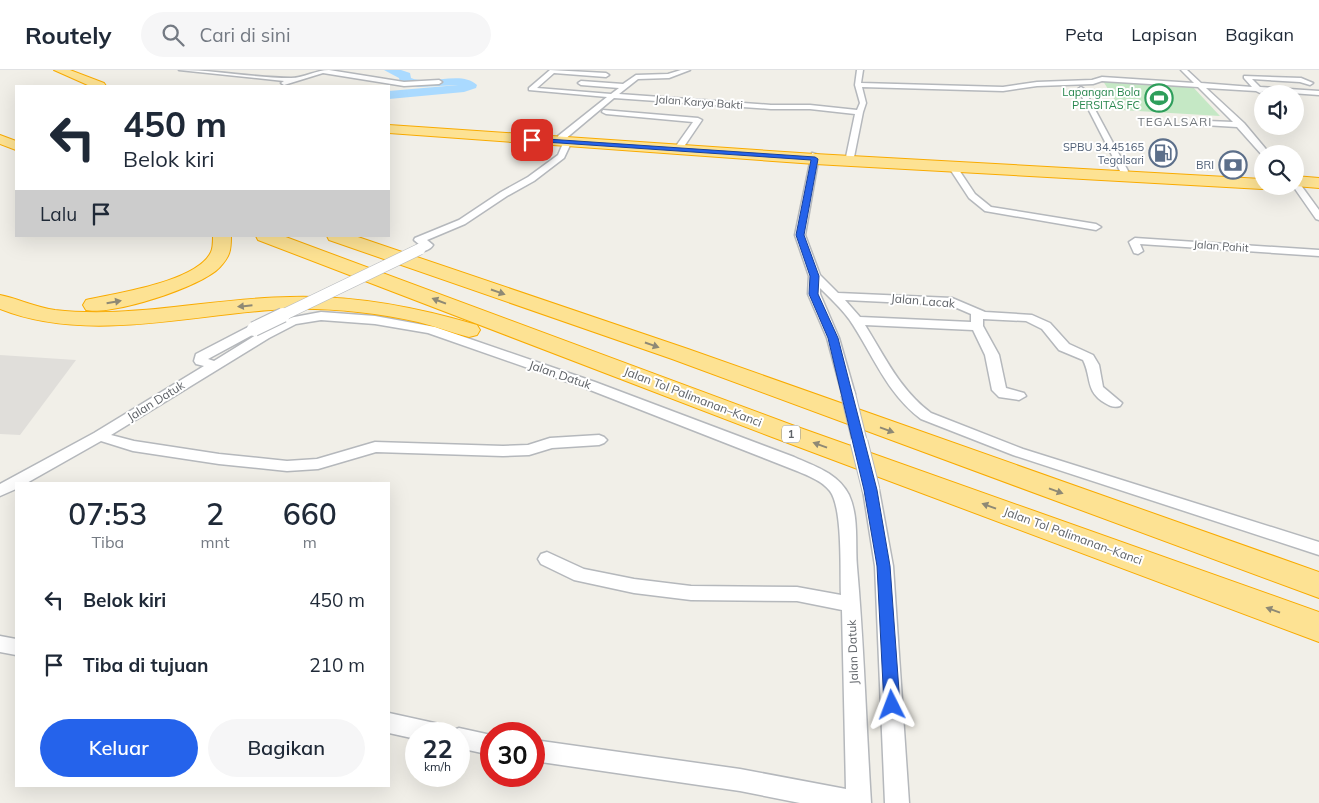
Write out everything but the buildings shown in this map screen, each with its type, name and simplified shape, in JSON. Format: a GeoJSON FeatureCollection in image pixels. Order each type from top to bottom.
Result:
{"type":"FeatureCollection","features":[{"type":"Feature","properties":{"kind":"highway"},"geometry":{"type":"LineString","coordinates":[[60,70],[98,85]]}},
{"type":"Feature","properties":{"kind":"highway"},"geometry":{"type":"LineString","coordinates":[[47,73],[75,85]]}},
{"type":"Feature","properties":{"kind":"highway"},"geometry":{"type":"LineString","coordinates":[[390,125],[564,140]]}},
{"type":"Feature","properties":{"kind":"highway"},"geometry":{"type":"LineString","coordinates":[[390,129],[952,166],[1254,184]]}},
{"type":"Feature","properties":{"kind":"highway"},"geometry":{"type":"LineString","coordinates":[[5,133],[15,145]]}},
{"type":"Feature","properties":{"kind":"highway"},"geometry":{"type":"LineString","coordinates":[[815,157],[850,157],[1124,171],[1254,179]]}},
{"type":"Feature","properties":{"kind":"highway"},"geometry":{"type":"LineString","coordinates":[[1304,184],[1319,183]]}},
{"type":"Feature","properties":{"kind":"highway"},"geometry":{"type":"LineString","coordinates":[[1304,186],[1319,188]]}},
{"type":"Feature","properties":{"kind":"highway"},"geometry":{"type":"LineString","coordinates":[[0,286],[22,300],[36,304],[88,306],[133,298],[174,286],[206,268],[223,250],[222,237]]}},
{"type":"Feature","properties":{"kind":"highway","name":"Jalan Tol Palimanan–Kanci"},"geometry":{"type":"LineString","coordinates":[[267,237],[782,431],[1319,627]]}},
{"type":"Feature","properties":{"kind":"highway"},"geometry":{"type":"LineString","coordinates":[[339,237],[680,354],[1319,585]]}},
{"type":"Feature","properties":{"kind":"highway"},"geometry":{"type":"LineString","coordinates":[[0,301],[47,316],[81,319],[161,316],[287,303],[376,306],[451,324],[782,431]]}},
{"type":"Feature","properties":{"kind":"street"},"geometry":{"type":"LineString","coordinates":[[182,70],[294,80]]}},
{"type":"Feature","properties":{"kind":"street"},"geometry":{"type":"LineString","coordinates":[[540,81],[554,70],[618,75]]}},
{"type":"Feature","properties":{"kind":"street","name":"Jalan Karya Bakti"},"geometry":{"type":"LineString","coordinates":[[627,76],[669,76],[686,70]]}},
{"type":"Feature","properties":{"kind":"street"},"geometry":{"type":"LineString","coordinates":[[850,157],[859,112],[864,99],[858,85],[860,70]]}},
{"type":"Feature","properties":{"kind":"street"},"geometry":{"type":"LineString","coordinates":[[1184,70],[1241,125],[1258,145]]}},
{"type":"Feature","properties":{"kind":"street"},"geometry":{"type":"LineString","coordinates":[[272,85],[324,71],[404,84],[439,82]]}},
{"type":"Feature","properties":{"kind":"street"},"geometry":{"type":"LineString","coordinates":[[214,365],[201,361],[201,357],[254,329],[428,245],[418,242],[462,222],[504,194],[531,179],[561,156],[564,140],[612,96],[636,77]]}},
{"type":"Feature","properties":{"kind":"street"},"geometry":{"type":"LineString","coordinates":[[1254,86],[1246,77],[1301,80],[1319,84]]}},
{"type":"Feature","properties":{"kind":"street"},"geometry":{"type":"LineString","coordinates":[[268,85],[269,78]]}},
{"type":"Feature","properties":{"kind":"street"},"geometry":{"type":"LineString","coordinates":[[357,83],[372,78]]}},
{"type":"Feature","properties":{"kind":"street"},"geometry":{"type":"LineString","coordinates":[[858,85],[1003,90],[1037,84],[1094,82],[1102,79],[1254,87]]}},
{"type":"Feature","properties":{"kind":"street"},"geometry":{"type":"LineString","coordinates":[[540,81],[550,82]]}},
{"type":"Feature","properties":{"kind":"street","name":"Jalan Karya Bakti"},"geometry":{"type":"LineString","coordinates":[[540,81],[531,89],[859,112]]}},
{"type":"Feature","properties":{"kind":"street"},"geometry":{"type":"LineString","coordinates":[[569,83],[624,86]]}},
{"type":"Feature","properties":{"kind":"street"},"geometry":{"type":"LineString","coordinates":[[1310,83],[1319,91]]}},
{"type":"Feature","properties":{"kind":"street"},"geometry":{"type":"LineString","coordinates":[[1081,89],[1124,171]]}},
{"type":"Feature","properties":{"kind":"street"},"geometry":{"type":"LineString","coordinates":[[1304,90],[1319,91]]}},
{"type":"Feature","properties":{"kind":"street"},"geometry":{"type":"LineString","coordinates":[[606,112],[696,119],[698,121],[689,148]]}},
{"type":"Feature","properties":{"kind":"street"},"geometry":{"type":"LineString","coordinates":[[1207,122],[1241,125]]}},
{"type":"Feature","properties":{"kind":"street"},"geometry":{"type":"LineString","coordinates":[[684,129],[694,130]]}},
{"type":"Feature","properties":{"kind":"street"},"geometry":{"type":"LineString","coordinates":[[815,157],[800,235],[814,276],[814,294],[833,338],[848,394],[871,490],[884,566],[897,803]]}},
{"type":"Feature","properties":{"kind":"street"},"geometry":{"type":"LineString","coordinates":[[952,166],[966,189],[988,209],[1096,227]]}},
{"type":"Feature","properties":{"kind":"street"},"geometry":{"type":"LineString","coordinates":[[1303,195],[1319,217]]}},
{"type":"Feature","properties":{"kind":"street","name":"Jalan Pahit"},"geometry":{"type":"LineString","coordinates":[[1138,251],[1135,241],[1319,253]]}},
{"type":"Feature","properties":{"kind":"street"},"geometry":{"type":"LineString","coordinates":[[814,276],[835,296],[856,321],[903,396],[917,411],[926,416],[1018,452],[1319,549]]}},
{"type":"Feature","properties":{"kind":"street","name":"Jalan Lacak"},"geometry":{"type":"LineString","coordinates":[[835,296],[952,302],[977,320],[992,316],[1028,318],[1046,326],[1060,344],[1088,358],[1097,391],[1114,403]]}},
{"type":"Feature","properties":{"kind":"street","name":"Jalan Datuk"},"geometry":{"type":"LineString","coordinates":[[18,482],[99,436],[214,365],[293,321],[320,316],[375,320],[431,330],[549,370],[693,423],[788,461],[820,476],[835,487],[841,497],[845,518],[852,605],[859,803]]}},
{"type":"Feature","properties":{"kind":"street"},"geometry":{"type":"LineString","coordinates":[[856,321],[977,320],[992,356],[999,390],[1004,394],[1019,396]]}},
{"type":"Feature","properties":{"kind":"street"},"geometry":{"type":"LineString","coordinates":[[99,436],[133,446],[228,461],[287,466],[318,464],[374,447],[503,451],[529,450],[550,443],[599,440]]}},
{"type":"Feature","properties":{"kind":"street","name":"Jalan Datuk"},"geometry":{"type":"LineString","coordinates":[[0,492],[15,484]]}},
{"type":"Feature","properties":{"kind":"street"},"geometry":{"type":"LineString","coordinates":[[547,559],[580,575],[634,586],[691,593],[798,594],[852,605]]}},
{"type":"Feature","properties":{"kind":"street"},"geometry":{"type":"LineString","coordinates":[[0,644],[15,647]]}},
{"type":"Feature","properties":{"kind":"street"},"geometry":{"type":"LineString","coordinates":[[390,723],[405,727]]}},
{"type":"Feature","properties":{"kind":"street"},"geometry":{"type":"LineString","coordinates":[[545,753],[740,780],[859,803]]}},
{"type":"Feature","properties":{"kind":"shaded area"},"geometry":{"type":"Polygon","coordinates":[[[0,355],[76,360],[20,435],[0,434],[0,355]]]}},
{"type":"Feature","properties":{"kind":"green space","name":"Lapangan Bola PERSITAS FC"},"geometry":{"type":"Polygon","coordinates":[[[1103,81],[1192,86],[1220,116],[1121,110],[1103,81]]]}},
{"type":"Feature","properties":{"kind":"waterway"},"geometry":{"type":"LineString","coordinates":[[390,70],[406,76],[404,79],[410,82],[418,84],[455,80],[471,85],[464,88],[390,95]]}},
{"type":"Feature","properties":{"kind":"place","name":"Lapangan Bola PERSITAS FC"},"geometry":{"type":"Point","coordinates":[1159,98]}},
{"type":"Feature","properties":{"kind":"place","name":"SPBU 34.45165 Tegalsari"},"geometry":{"type":"Point","coordinates":[1163,153]}},
{"type":"Feature","properties":{"kind":"place","name":"BRI"},"geometry":{"type":"Point","coordinates":[1233,165]}},
{"type":"Feature","properties":{"kind":"district","name":"TEGALSARI"},"geometry":{"type":"Point","coordinates":[1175,122]}},
{"type":"Feature","properties":{"kind":"route"},"geometry":{"type":"LineString","coordinates":[[532,140],[815,159],[800,235],[814,276],[814,294],[833,338],[871,490],[884,566],[892,705]]}}]}
